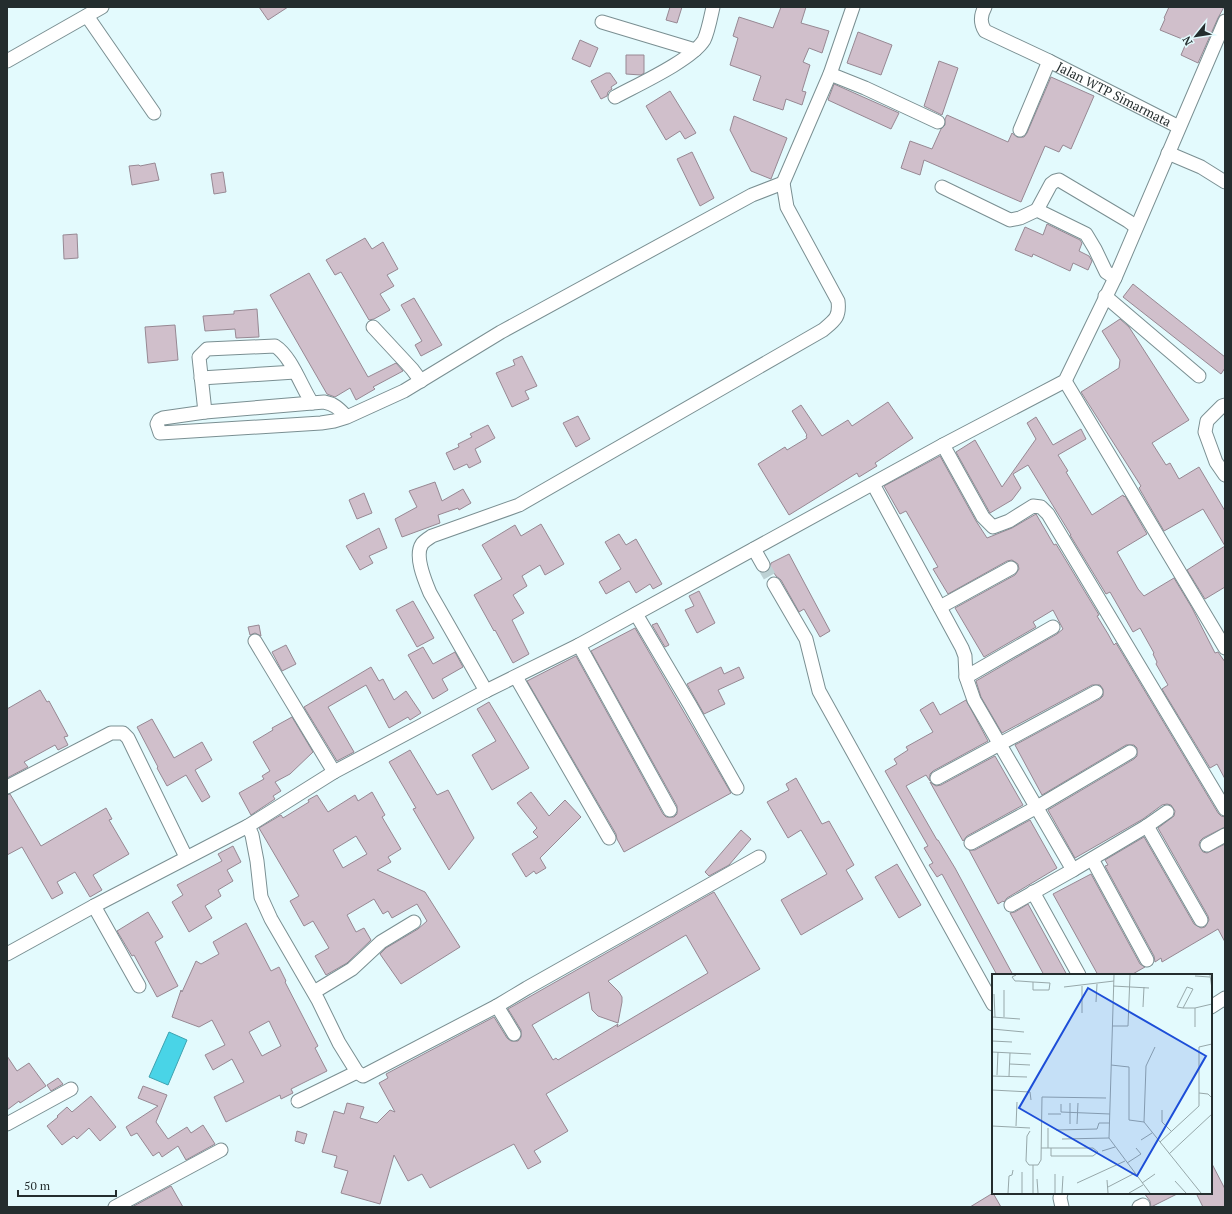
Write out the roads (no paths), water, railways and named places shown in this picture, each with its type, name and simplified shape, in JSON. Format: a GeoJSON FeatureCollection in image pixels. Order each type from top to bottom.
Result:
{"type":"FeatureCollection","features":[{"type":"Feature","properties":{"kind":"street"},"geometry":{"type":"LineString","coordinates":[[7,61],[102,7]]}},
{"type":"Feature","properties":{"kind":"street"},"geometry":{"type":"LineString","coordinates":[[615,97],[671,67],[695,50],[704,40],[713,7]]}},
{"type":"Feature","properties":{"kind":"street"},"geometry":{"type":"LineString","coordinates":[[486,691],[430,593],[423,576],[420,561],[419,554],[422,544],[432,536],[520,504],[823,330],[834,321],[839,311],[838,300],[787,207],[783,183],[830,74],[853,7]]}},
{"type":"Feature","properties":{"kind":"street","name":"Jalan WTP Simarmata"},"geometry":{"type":"LineString","coordinates":[[985,7],[981,15],[981,25],[985,31],[1049,61],[1179,127]]}},
{"type":"Feature","properties":{"kind":"street"},"geometry":{"type":"LineString","coordinates":[[87,16],[154,113]]}},
{"type":"Feature","properties":{"kind":"street"},"geometry":{"type":"LineString","coordinates":[[602,22],[695,50]]}},
{"type":"Feature","properties":{"kind":"street"},"geometry":{"type":"LineString","coordinates":[[7,954],[186,857],[248,826],[334,772],[486,691],[579,645],[943,445],[1065,381],[1114,278],[1225,24]]}},
{"type":"Feature","properties":{"kind":"street"},"geometry":{"type":"LineString","coordinates":[[1020,130],[1049,61]]}},
{"type":"Feature","properties":{"kind":"street"},"geometry":{"type":"LineString","coordinates":[[830,74],[865,88],[938,122]]}},
{"type":"Feature","properties":{"kind":"street"},"geometry":{"type":"LineString","coordinates":[[1168,153],[1201,167],[1225,182]]}},
{"type":"Feature","properties":{"kind":"street"},"geometry":{"type":"LineString","coordinates":[[942,187],[1010,220],[1020,218],[1037,210],[1051,184],[1058,180],[1128,221],[1136,228]]}},
{"type":"Feature","properties":{"kind":"street"},"geometry":{"type":"LineString","coordinates":[[347,417],[338,407],[333,404],[312,403],[205,412],[162,418],[157,424],[160,433],[321,423],[347,417],[404,391],[501,332],[731,206],[752,195],[783,183]]}},
{"type":"Feature","properties":{"kind":"street"},"geometry":{"type":"LineString","coordinates":[[1037,210],[1086,234],[1106,272],[1114,278]]}},
{"type":"Feature","properties":{"kind":"street"},"geometry":{"type":"LineString","coordinates":[[1105,296],[1199,376]]}},
{"type":"Feature","properties":{"kind":"street"},"geometry":{"type":"LineString","coordinates":[[373,327],[412,369],[421,381]]}},
{"type":"Feature","properties":{"kind":"street"},"geometry":{"type":"LineString","coordinates":[[205,412],[199,357],[207,349],[275,346],[281,350],[312,403]]}},
{"type":"Feature","properties":{"kind":"street"},"geometry":{"type":"LineString","coordinates":[[201,378],[295,372]]}},
{"type":"Feature","properties":{"kind":"street"},"geometry":{"type":"LineString","coordinates":[[1065,381],[1225,648]]}},
{"type":"Feature","properties":{"kind":"street"},"geometry":{"type":"LineString","coordinates":[[1225,405],[1222,406],[1207,421],[1205,432],[1216,462],[1225,475]]}},
{"type":"Feature","properties":{"kind":"street"},"geometry":{"type":"LineString","coordinates":[[943,445],[983,518],[993,527],[1009,521],[1033,506],[1041,507],[1048,514],[1225,809]]}},
{"type":"Feature","properties":{"kind":"street"},"geometry":{"type":"LineString","coordinates":[[873,484],[966,656],[966,677],[974,700],[1073,870]]}},
{"type":"Feature","properties":{"kind":"street"},"geometry":{"type":"LineString","coordinates":[[754,549],[762,565]]}},
{"type":"Feature","properties":{"kind":"street"},"geometry":{"type":"LineString","coordinates":[[940,607],[1011,568]]}},
{"type":"Feature","properties":{"kind":"street"},"geometry":{"type":"LineString","coordinates":[[774,584],[806,639],[819,691],[992,1002]]}},
{"type":"Feature","properties":{"kind":"street"},"geometry":{"type":"LineString","coordinates":[[636,614],[737,788]]}},
{"type":"Feature","properties":{"kind":"street"},"geometry":{"type":"LineString","coordinates":[[966,677],[1054,627]]}},
{"type":"Feature","properties":{"kind":"street"},"geometry":{"type":"LineString","coordinates":[[255,640],[334,772]]}},
{"type":"Feature","properties":{"kind":"street"},"geometry":{"type":"LineString","coordinates":[[579,645],[670,810]]}},
{"type":"Feature","properties":{"kind":"street"},"geometry":{"type":"LineString","coordinates":[[516,677],[609,838]]}},
{"type":"Feature","properties":{"kind":"street"},"geometry":{"type":"LineString","coordinates":[[937,778],[1096,692]]}},
{"type":"Feature","properties":{"kind":"street"},"geometry":{"type":"LineString","coordinates":[[7,786],[111,733],[123,733],[128,738],[186,857]]}},
{"type":"Feature","properties":{"kind":"street"},"geometry":{"type":"LineString","coordinates":[[971,843],[1037,807],[1130,752]]}},
{"type":"Feature","properties":{"kind":"street"},"geometry":{"type":"LineString","coordinates":[[1011,904],[1092,859],[1147,826],[1167,812]]}},
{"type":"Feature","properties":{"kind":"street"},"geometry":{"type":"LineString","coordinates":[[248,826],[252,835],[257,861],[261,897],[270,920],[314,992],[340,1043],[358,1072],[363,1076],[497,1006],[759,857]]}},
{"type":"Feature","properties":{"kind":"street"},"geometry":{"type":"LineString","coordinates":[[1147,826],[1201,920]]}},
{"type":"Feature","properties":{"kind":"street"},"geometry":{"type":"LineString","coordinates":[[1207,845],[1225,835]]}},
{"type":"Feature","properties":{"kind":"street"},"geometry":{"type":"LineString","coordinates":[[1092,859],[1147,960]]}},
{"type":"Feature","properties":{"kind":"street"},"geometry":{"type":"LineString","coordinates":[[1033,892],[1078,974]]}},
{"type":"Feature","properties":{"kind":"street"},"geometry":{"type":"LineString","coordinates":[[94,906],[140,986]]}},
{"type":"Feature","properties":{"kind":"street"},"geometry":{"type":"LineString","coordinates":[[314,992],[352,969],[381,942],[414,922]]}},
{"type":"Feature","properties":{"kind":"street"},"geometry":{"type":"LineString","coordinates":[[1212,1006],[1225,998]]}},
{"type":"Feature","properties":{"kind":"street"},"geometry":{"type":"LineString","coordinates":[[497,1006],[514,1034]]}},
{"type":"Feature","properties":{"kind":"street"},"geometry":{"type":"LineString","coordinates":[[298,1101],[358,1072]]}},
{"type":"Feature","properties":{"kind":"street"},"geometry":{"type":"LineString","coordinates":[[7,1124],[71,1089]]}},
{"type":"Feature","properties":{"kind":"street"},"geometry":{"type":"LineString","coordinates":[[117,1207],[221,1150]]}},
{"type":"Feature","properties":{"kind":"street"},"geometry":{"type":"LineString","coordinates":[[1061,1194],[1062,1207]]}},
{"type":"Feature","properties":{"kind":"water"},"geometry":{"type":"Polygon","coordinates":[[[169,1032],[187,1040],[168,1085],[149,1077],[169,1032]]]}},
{"type":"Feature","properties":{"kind":"tunnel"},"geometry":{"type":"LineString","coordinates":[[763,565],[774,584]]}}]}
